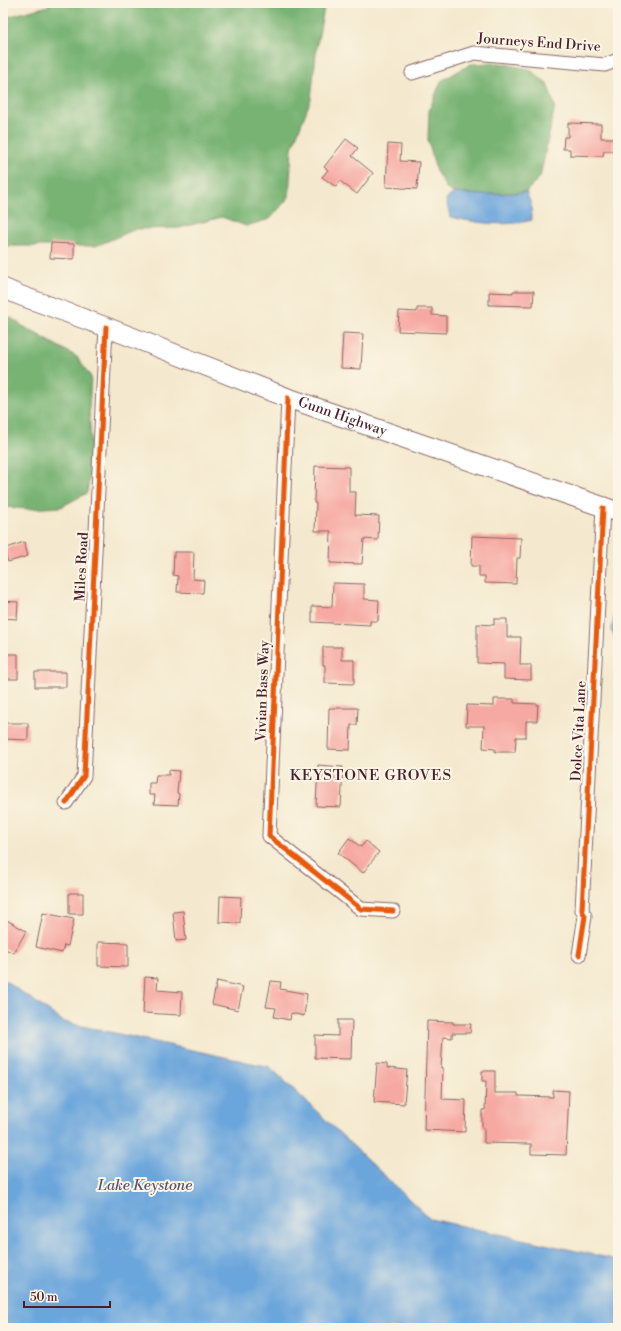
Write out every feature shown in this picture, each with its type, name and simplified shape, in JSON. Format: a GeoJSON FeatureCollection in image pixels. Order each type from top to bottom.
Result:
{"type":"FeatureCollection","features":[{"type":"Feature","properties":{"kind":"main road","name":"Gunn Highway"},"geometry":{"type":"LineString","coordinates":[[3,288],[19,296],[106,327],[288,398],[610,510]]}},
{"type":"Feature","properties":{"kind":"street","name":"Journeys End Drive"},"geometry":{"type":"LineString","coordinates":[[412,73],[474,53],[605,65],[618,60]]}},
{"type":"Feature","properties":{"kind":"street","name":"Miles Road"},"geometry":{"type":"LineString","coordinates":[[66,804],[84,776],[106,327]]}},
{"type":"Feature","properties":{"kind":"street","name":"Vivian Bass Way"},"geometry":{"type":"LineString","coordinates":[[288,398],[269,836],[361,909],[393,911]]}},
{"type":"Feature","properties":{"kind":"street","name":"Dolce Vita Lane"},"geometry":{"type":"LineString","coordinates":[[580,955],[585,916],[582,910],[610,510]]}},
{"type":"Feature","properties":{"kind":"green space"},"geometry":{"type":"Polygon","coordinates":[[[49,3],[325,3],[317,45],[311,99],[292,148],[289,197],[270,219],[246,226],[222,217],[179,228],[136,229],[96,246],[8,246],[3,244],[3,18],[48,6],[49,3]]]}},
{"type":"Feature","properties":{"kind":"green space"},"geometry":{"type":"Polygon","coordinates":[[[499,63],[529,69],[547,84],[555,106],[540,177],[526,192],[480,195],[454,193],[447,189],[436,171],[428,140],[429,111],[441,81],[471,64],[499,63]]]}},
{"type":"Feature","properties":{"kind":"green space"},"geometry":{"type":"Polygon","coordinates":[[[3,312],[21,325],[77,357],[91,377],[89,408],[92,460],[87,493],[61,507],[27,509],[3,507],[3,312]]]}},
{"type":"Feature","properties":{"kind":"water"},"geometry":{"type":"Polygon","coordinates":[[[526,192],[531,204],[532,220],[501,224],[470,221],[450,217],[446,199],[454,193],[480,195],[526,192]]]}},
{"type":"Feature","properties":{"kind":"water"},"geometry":{"type":"Polygon","coordinates":[[[618,601],[618,641],[611,631],[618,601]]]}},
{"type":"Feature","properties":{"kind":"water","name":"Lake Keystone"},"geometry":{"type":"Polygon","coordinates":[[[3,979],[64,1022],[270,1067],[430,1219],[618,1260],[618,1328],[3,1328],[3,979]]]}},
{"type":"Feature","properties":{"kind":"building"},"geometry":{"type":"Polygon","coordinates":[[[568,123],[601,124],[601,138],[614,138],[613,151],[604,151],[603,156],[570,155],[570,149],[563,149],[564,137],[568,137],[568,123]]]}},
{"type":"Feature","properties":{"kind":"building"},"geometry":{"type":"Polygon","coordinates":[[[346,139],[358,148],[352,156],[373,173],[357,194],[340,181],[336,187],[322,177],[328,170],[324,167],[346,139]]]}},
{"type":"Feature","properties":{"kind":"building"},"geometry":{"type":"Polygon","coordinates":[[[388,144],[401,145],[400,161],[419,162],[417,189],[386,187],[388,144]]]}},
{"type":"Feature","properties":{"kind":"building"},"geometry":{"type":"Polygon","coordinates":[[[51,243],[74,244],[74,259],[50,258],[51,243]]]}},
{"type":"Feature","properties":{"kind":"building"},"geometry":{"type":"Polygon","coordinates":[[[513,291],[534,291],[533,306],[489,305],[489,292],[513,293],[513,291]]]}},
{"type":"Feature","properties":{"kind":"building"},"geometry":{"type":"Polygon","coordinates":[[[417,308],[432,308],[432,315],[446,316],[446,333],[398,331],[399,311],[417,312],[417,308]]]}},
{"type":"Feature","properties":{"kind":"building"},"geometry":{"type":"Polygon","coordinates":[[[343,333],[363,334],[361,369],[341,368],[343,333]]]}},
{"type":"Feature","properties":{"kind":"building"},"geometry":{"type":"Polygon","coordinates":[[[315,466],[349,467],[349,492],[356,492],[355,515],[379,516],[378,540],[364,539],[362,564],[330,563],[331,531],[315,531],[315,466]]]}},
{"type":"Feature","properties":{"kind":"building"},"geometry":{"type":"Polygon","coordinates":[[[472,536],[521,538],[520,558],[517,558],[516,584],[485,583],[485,576],[479,576],[479,566],[471,566],[472,536]]]}},
{"type":"Feature","properties":{"kind":"building"},"geometry":{"type":"Polygon","coordinates":[[[24,542],[28,556],[8,562],[4,549],[24,542]]]}},
{"type":"Feature","properties":{"kind":"building"},"geometry":{"type":"Polygon","coordinates":[[[174,552],[194,552],[193,579],[204,580],[203,593],[177,592],[178,576],[173,575],[174,552]]]}},
{"type":"Feature","properties":{"kind":"building"},"geometry":{"type":"Polygon","coordinates":[[[333,583],[364,584],[364,599],[379,600],[378,621],[370,621],[370,625],[312,622],[312,606],[332,607],[333,583]]]}},
{"type":"Feature","properties":{"kind":"building"},"geometry":{"type":"Polygon","coordinates":[[[3,601],[18,602],[17,619],[3,618],[3,601]]]}},
{"type":"Feature","properties":{"kind":"building"},"geometry":{"type":"Polygon","coordinates":[[[494,619],[507,619],[507,637],[521,637],[520,665],[531,665],[531,680],[504,679],[504,664],[477,663],[477,624],[494,625],[494,619]]]}},
{"type":"Feature","properties":{"kind":"building"},"geometry":{"type":"Polygon","coordinates":[[[323,647],[342,647],[342,660],[354,660],[354,684],[325,683],[323,647]]]}},
{"type":"Feature","properties":{"kind":"building"},"geometry":{"type":"Polygon","coordinates":[[[3,654],[18,654],[18,679],[3,679],[3,654]]]}},
{"type":"Feature","properties":{"kind":"building"},"geometry":{"type":"Polygon","coordinates":[[[35,672],[66,672],[66,687],[35,687],[35,672]]]}},
{"type":"Feature","properties":{"kind":"building"},"geometry":{"type":"Polygon","coordinates":[[[494,699],[514,699],[514,703],[538,704],[537,721],[526,721],[526,737],[516,737],[515,752],[495,752],[495,749],[483,748],[484,726],[466,726],[467,705],[494,706],[494,699]]]}},
{"type":"Feature","properties":{"kind":"building"},"geometry":{"type":"Polygon","coordinates":[[[329,708],[358,708],[357,725],[351,725],[350,750],[328,749],[329,708]]]}},
{"type":"Feature","properties":{"kind":"building"},"geometry":{"type":"Polygon","coordinates":[[[3,723],[28,723],[28,740],[3,739],[3,723]]]}},
{"type":"Feature","properties":{"kind":"building"},"geometry":{"type":"Polygon","coordinates":[[[318,765],[343,767],[341,807],[316,806],[318,765]]]}},
{"type":"Feature","properties":{"kind":"building"},"geometry":{"type":"Polygon","coordinates":[[[169,770],[179,771],[177,793],[179,794],[178,805],[154,804],[155,795],[149,795],[149,783],[155,783],[156,775],[169,775],[169,770]]]}},
{"type":"Feature","properties":{"kind":"building"},"geometry":{"type":"Polygon","coordinates":[[[349,838],[361,847],[366,841],[379,852],[363,873],[338,853],[349,838]]]}},
{"type":"Feature","properties":{"kind":"building"},"geometry":{"type":"Polygon","coordinates":[[[69,893],[83,893],[83,914],[69,914],[69,893]]]}},
{"type":"Feature","properties":{"kind":"building"},"geometry":{"type":"Polygon","coordinates":[[[220,896],[241,897],[240,923],[219,922],[220,896]]]}},
{"type":"Feature","properties":{"kind":"building"},"geometry":{"type":"Polygon","coordinates":[[[183,911],[186,940],[176,941],[173,912],[183,911]]]}},
{"type":"Feature","properties":{"kind":"building"},"geometry":{"type":"Polygon","coordinates":[[[43,913],[74,919],[68,946],[64,945],[62,953],[36,947],[43,913]]]}},
{"type":"Feature","properties":{"kind":"building"},"geometry":{"type":"Polygon","coordinates":[[[3,918],[26,931],[14,953],[3,948],[3,918]]]}},
{"type":"Feature","properties":{"kind":"building"},"geometry":{"type":"Polygon","coordinates":[[[98,942],[128,943],[128,967],[98,966],[98,942]]]}},
{"type":"Feature","properties":{"kind":"building"},"geometry":{"type":"Polygon","coordinates":[[[145,977],[158,978],[157,990],[182,992],[181,1015],[143,1013],[145,977]]]}},
{"type":"Feature","properties":{"kind":"building"},"geometry":{"type":"Polygon","coordinates":[[[217,981],[243,987],[238,1010],[212,1004],[217,981]]]}},
{"type":"Feature","properties":{"kind":"building"},"geometry":{"type":"Polygon","coordinates":[[[271,981],[281,982],[280,989],[307,994],[304,1016],[291,1013],[290,1020],[274,1017],[276,1008],[266,1007],[271,981]]]}},
{"type":"Feature","properties":{"kind":"building"},"geometry":{"type":"Polygon","coordinates":[[[338,1020],[352,1020],[351,1059],[315,1058],[315,1035],[338,1036],[338,1020]]]}},
{"type":"Feature","properties":{"kind":"building"},"geometry":{"type":"Polygon","coordinates":[[[427,1021],[453,1022],[453,1024],[471,1024],[470,1033],[452,1033],[452,1038],[443,1037],[441,1068],[443,1068],[442,1099],[466,1100],[465,1132],[424,1130],[427,1021]]]}},
{"type":"Feature","properties":{"kind":"building"},"geometry":{"type":"Polygon","coordinates":[[[377,1063],[387,1064],[387,1068],[407,1070],[404,1104],[374,1102],[377,1063]]]}},
{"type":"Feature","properties":{"kind":"building"},"geometry":{"type":"Polygon","coordinates":[[[482,1071],[495,1071],[495,1093],[518,1093],[518,1096],[553,1097],[553,1090],[569,1091],[566,1155],[531,1154],[531,1144],[484,1143],[482,1110],[485,1110],[486,1081],[482,1081],[482,1071]]]}},
{"type":"Feature","properties":{"kind":"cycle path"},"geometry":{"type":"LineString","coordinates":[[66,803],[84,776],[106,327]]}},
{"type":"Feature","properties":{"kind":"cycle path"},"geometry":{"type":"LineString","coordinates":[[288,398],[269,836],[361,909],[393,911]]}},
{"type":"Feature","properties":{"kind":"cycle path"},"geometry":{"type":"LineString","coordinates":[[579,955],[585,916],[582,910],[603,508]]}},
{"type":"Feature","properties":{"kind":"district","name":"KEYSTONE GROVES"},"geometry":{"type":"Point","coordinates":[371,775]}}]}
